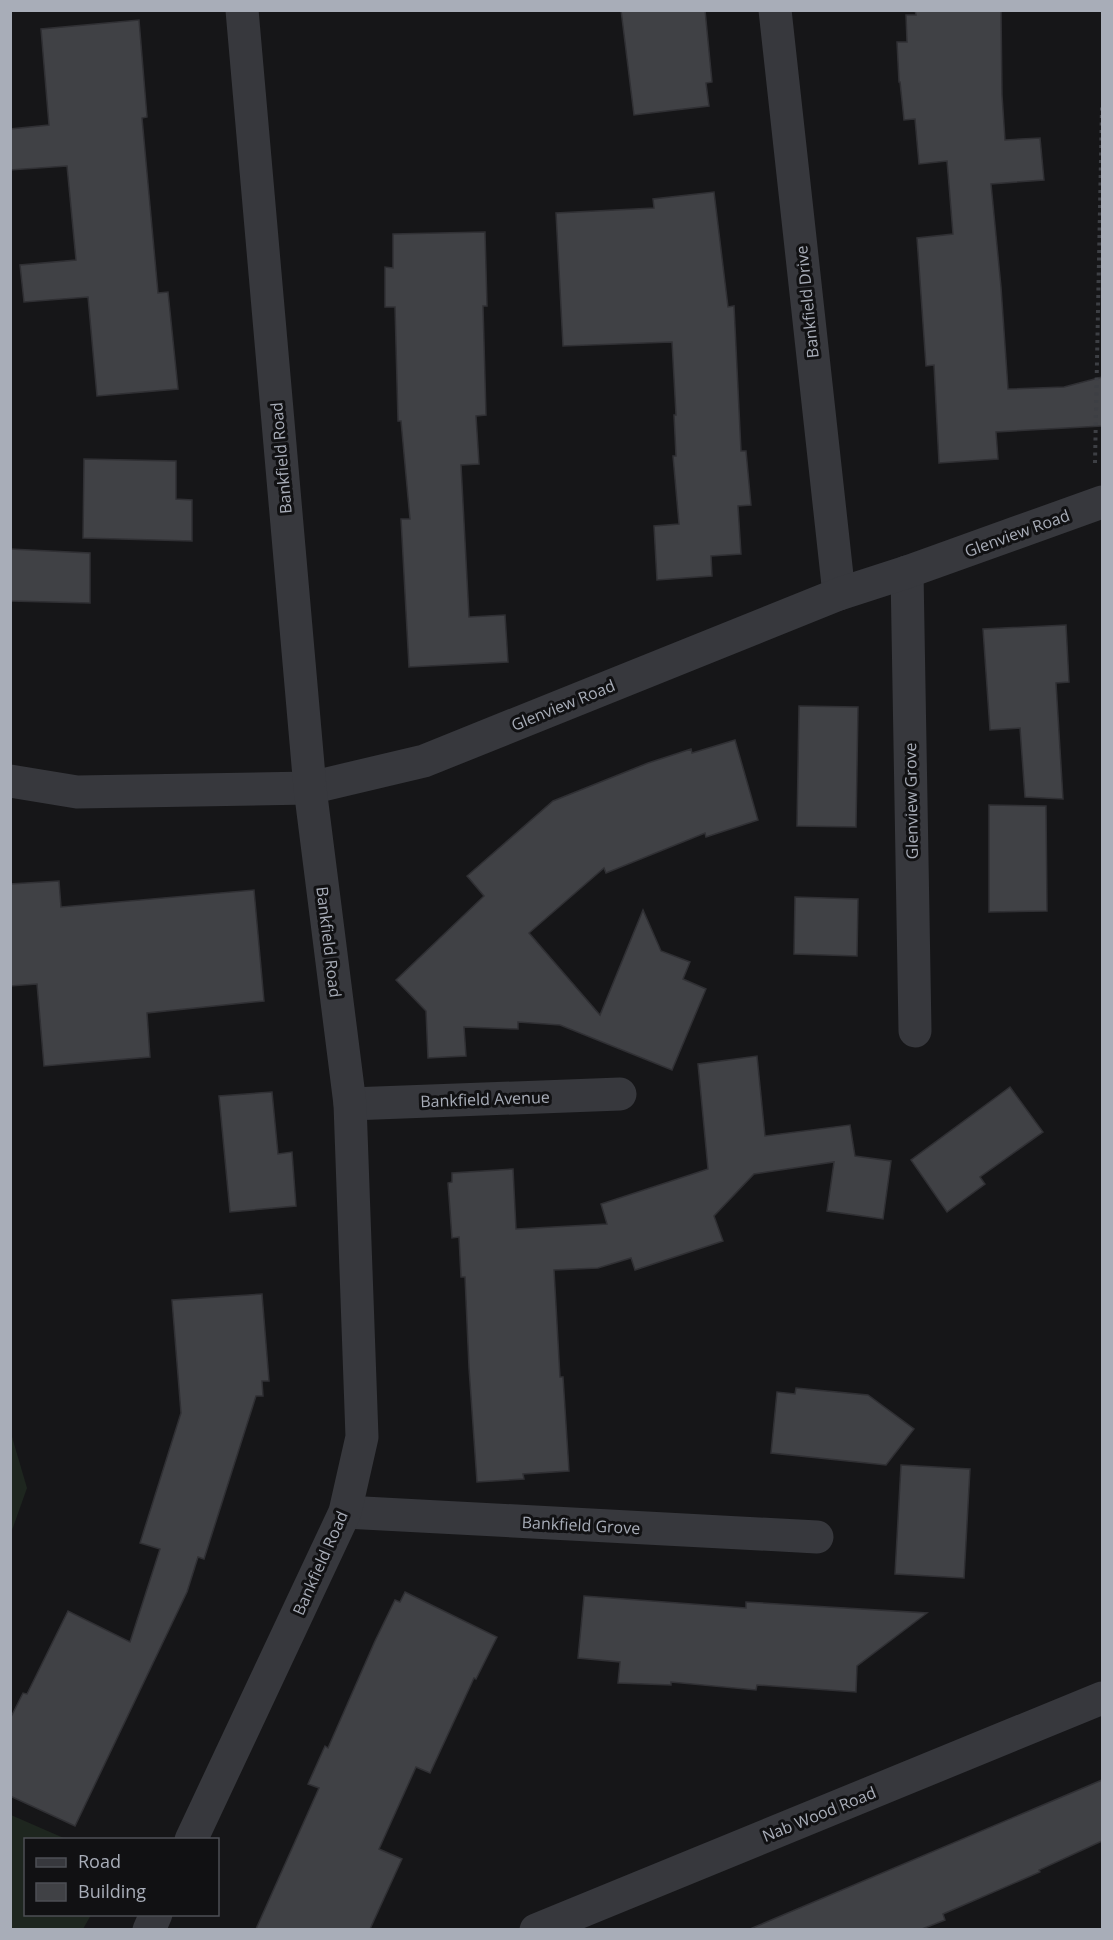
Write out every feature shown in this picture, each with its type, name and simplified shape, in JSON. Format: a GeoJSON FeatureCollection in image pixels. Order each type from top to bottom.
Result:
{"type":"FeatureCollection","features":[{"type":"Feature","properties":{"kind":"street","name":"Bankfield Road"},"geometry":{"type":"LineString","coordinates":[[191,1838],[345,1512],[362,1437],[350,1104],[310,788],[242,10]]}},
{"type":"Feature","properties":{"kind":"street","name":"Bankfield Drive"},"geometry":{"type":"LineString","coordinates":[[775,10],[839,594]]}},
{"type":"Feature","properties":{"kind":"street","name":"Glenview Road"},"geometry":{"type":"LineString","coordinates":[[10,781],[77,792],[310,788],[424,761],[839,594],[1098,504]]}},
{"type":"Feature","properties":{"kind":"street","name":"Glenview Grove"},"geometry":{"type":"LineString","coordinates":[[907,572],[915,1031]]}},
{"type":"Feature","properties":{"kind":"street","name":"Bankfield Avenue"},"geometry":{"type":"LineString","coordinates":[[350,1104],[620,1094]]}},
{"type":"Feature","properties":{"kind":"street","name":"Bankfield Grove"},"geometry":{"type":"LineString","coordinates":[[345,1512],[817,1537]]}},
{"type":"Feature","properties":{"kind":"street","name":"Nab Wood Road"},"geometry":{"type":"LineString","coordinates":[[536,1929],[1102,1698]]}},
{"type":"Feature","properties":{"kind":"path"},"geometry":{"type":"LineString","coordinates":[[1098,504],[1102,107]]}},
{"type":"Feature","properties":{"kind":"shaded area"},"geometry":{"type":"Polygon","coordinates":[[[10,1430],[27,1488],[11,1533],[10,1533],[10,1430]]]}},
{"type":"Feature","properties":{"kind":"shaded area"},"geometry":{"type":"Polygon","coordinates":[[[11,1815],[64,1838],[24,1838],[24,1916],[90,1916],[83,1929],[11,1929],[11,1815]]]}},
{"type":"Feature","properties":{"kind":"building"},"geometry":{"type":"Polygon","coordinates":[[[621,10],[705,10],[712,82],[706,83],[709,106],[634,115],[621,10]]]}},
{"type":"Feature","properties":{"kind":"building"},"geometry":{"type":"Polygon","coordinates":[[[915,10],[1001,10],[1005,140],[1040,138],[1044,180],[991,184],[1008,389],[1064,387],[1102,377],[1102,426],[996,432],[998,459],[939,463],[934,365],[926,366],[917,238],[953,234],[947,161],[919,164],[915,119],[904,120],[897,42],[907,42],[906,15],[916,15],[915,10]]]}},
{"type":"Feature","properties":{"kind":"building"},"geometry":{"type":"Polygon","coordinates":[[[139,20],[147,117],[142,118],[158,293],[168,292],[178,389],[97,396],[88,297],[24,302],[20,265],[76,260],[67,166],[10,170],[10,129],[49,125],[41,29],[139,20]]]}},
{"type":"Feature","properties":{"kind":"building"},"geometry":{"type":"Polygon","coordinates":[[[714,192],[728,307],[734,306],[741,451],[746,451],[751,505],[738,506],[741,554],[711,556],[712,576],[657,580],[654,526],[679,524],[673,456],[676,456],[674,415],[676,415],[672,342],[563,346],[556,213],[654,208],[653,199],[714,192]]]}},
{"type":"Feature","properties":{"kind":"building"},"geometry":{"type":"Polygon","coordinates":[[[485,232],[487,306],[483,306],[486,415],[476,416],[479,464],[461,465],[469,617],[505,615],[508,662],[409,667],[401,519],[410,519],[401,421],[398,421],[395,307],[385,307],[385,267],[393,268],[393,234],[485,232]]]}},
{"type":"Feature","properties":{"kind":"building"},"geometry":{"type":"Polygon","coordinates":[[[84,459],[176,461],[176,499],[192,500],[192,541],[83,538],[84,459]]]}},
{"type":"Feature","properties":{"kind":"building"},"geometry":{"type":"Polygon","coordinates":[[[10,549],[90,553],[90,603],[10,601],[10,549]]]}},
{"type":"Feature","properties":{"kind":"building"},"geometry":{"type":"Polygon","coordinates":[[[1066,625],[1069,682],[1056,683],[1063,799],[1025,797],[1020,728],[990,730],[983,629],[1066,625]]]}},
{"type":"Feature","properties":{"kind":"building"},"geometry":{"type":"Polygon","coordinates":[[[799,706],[858,707],[856,827],[797,826],[799,706]]]}},
{"type":"Feature","properties":{"kind":"building"},"geometry":{"type":"Polygon","coordinates":[[[735,740],[758,820],[706,837],[705,833],[606,873],[604,868],[529,933],[600,1015],[643,910],[661,951],[690,962],[683,979],[706,989],[672,1070],[560,1025],[518,1022],[518,1029],[464,1027],[466,1056],[428,1058],[426,1011],[396,980],[484,896],[467,876],[553,801],[648,763],[691,749],[692,753],[735,740]]]}},
{"type":"Feature","properties":{"kind":"building"},"geometry":{"type":"Polygon","coordinates":[[[989,805],[1046,806],[1047,911],[989,912],[989,805]]]}},
{"type":"Feature","properties":{"kind":"building"},"geometry":{"type":"Polygon","coordinates":[[[59,881],[61,907],[254,890],[264,1001],[147,1013],[150,1057],[44,1066],[37,984],[10,986],[10,884],[59,881]]]}},
{"type":"Feature","properties":{"kind":"building"},"geometry":{"type":"Polygon","coordinates":[[[795,897],[858,899],[857,956],[794,954],[795,897]]]}},
{"type":"Feature","properties":{"kind":"building"},"geometry":{"type":"Polygon","coordinates":[[[757,1056],[765,1136],[850,1125],[855,1156],[891,1161],[883,1219],[827,1211],[834,1162],[754,1174],[714,1216],[723,1241],[635,1270],[631,1258],[598,1268],[554,1270],[560,1377],[563,1377],[569,1471],[523,1474],[524,1479],[477,1482],[465,1277],[461,1277],[459,1237],[452,1238],[448,1183],[452,1182],[452,1173],[513,1169],[516,1229],[607,1224],[601,1204],[708,1169],[698,1064],[757,1056]]]}},
{"type":"Feature","properties":{"kind":"building"},"geometry":{"type":"Polygon","coordinates":[[[1010,1087],[1043,1132],[980,1177],[985,1184],[947,1212],[911,1160],[1010,1087]]]}},
{"type":"Feature","properties":{"kind":"building"},"geometry":{"type":"Polygon","coordinates":[[[272,1092],[278,1154],[292,1152],[296,1206],[230,1212],[219,1096],[272,1092]]]}},
{"type":"Feature","properties":{"kind":"building"},"geometry":{"type":"Polygon","coordinates":[[[262,1294],[269,1381],[262,1381],[263,1396],[256,1396],[204,1559],[198,1557],[187,1592],[75,1826],[10,1796],[10,1719],[23,1693],[27,1694],[68,1611],[130,1642],[160,1549],[140,1543],[181,1413],[172,1300],[262,1294]]]}},
{"type":"Feature","properties":{"kind":"building"},"geometry":{"type":"Polygon","coordinates":[[[796,1388],[868,1395],[914,1429],[886,1465],[771,1453],[777,1392],[795,1394],[796,1388]]]}},
{"type":"Feature","properties":{"kind":"building"},"geometry":{"type":"Polygon","coordinates":[[[901,1465],[970,1469],[964,1578],[895,1574],[901,1465]]]}},
{"type":"Feature","properties":{"kind":"building"},"geometry":{"type":"Polygon","coordinates":[[[405,1592],[497,1637],[476,1679],[474,1678],[430,1773],[416,1767],[379,1849],[402,1859],[370,1929],[256,1929],[319,1788],[308,1784],[325,1746],[328,1748],[395,1600],[400,1602],[405,1592]]]}},
{"type":"Feature","properties":{"kind":"building"},"geometry":{"type":"Polygon","coordinates":[[[584,1596],[746,1608],[746,1602],[927,1613],[857,1666],[856,1692],[757,1685],[756,1690],[671,1682],[671,1685],[618,1683],[620,1662],[578,1658],[584,1596]]]}},
{"type":"Feature","properties":{"kind":"building"},"geometry":{"type":"Polygon","coordinates":[[[1102,1780],[1102,1841],[1039,1870],[1040,1872],[943,1914],[945,1920],[922,1929],[750,1929],[1102,1780]]]}}]}
